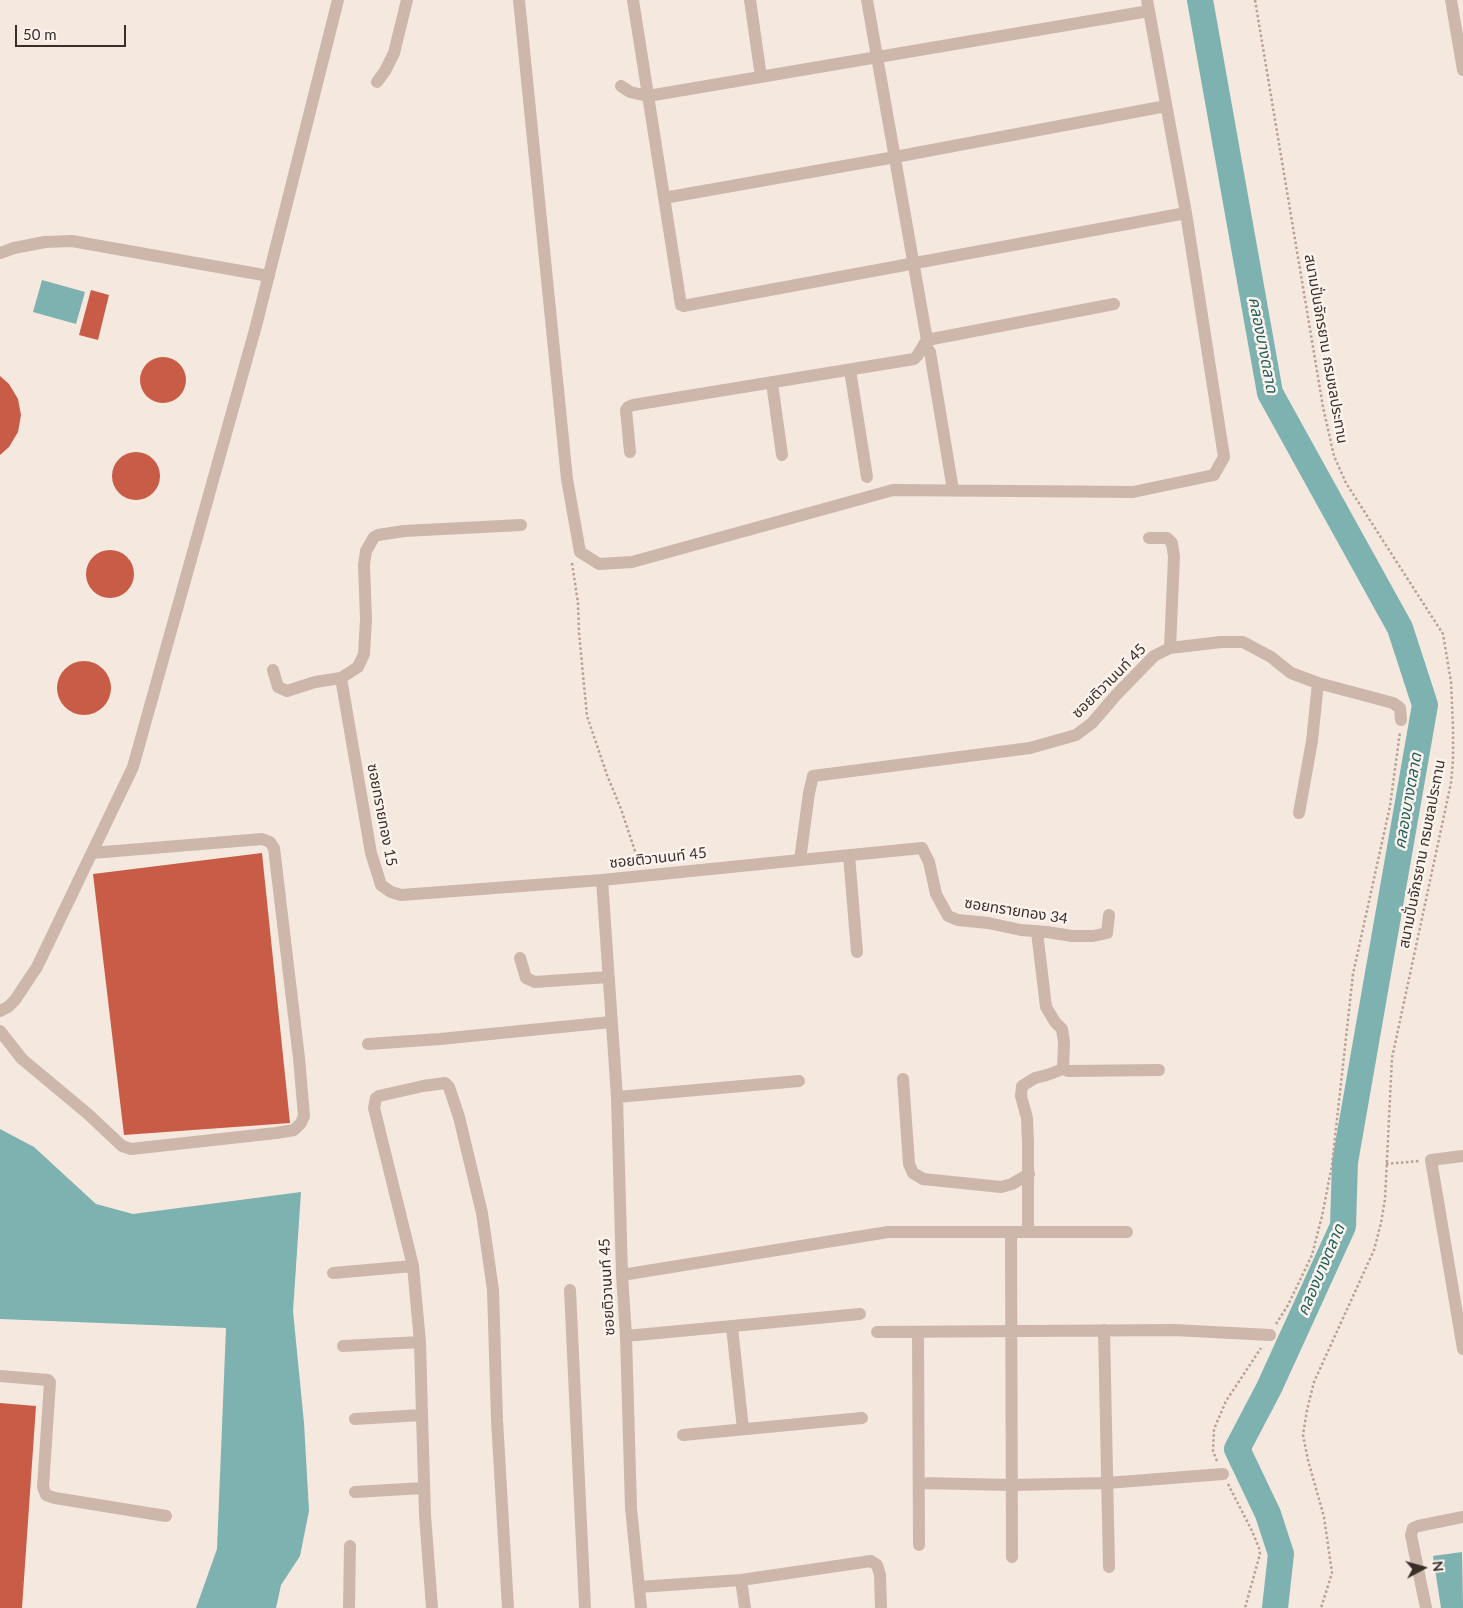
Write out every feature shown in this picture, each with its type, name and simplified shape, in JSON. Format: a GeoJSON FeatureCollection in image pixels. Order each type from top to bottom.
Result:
{"type":"FeatureCollection","features":[{"type":"Feature","properties":{"kind":"street"},"geometry":{"type":"LineString","coordinates":[[0,1011],[8,1007],[15,1000],[37,967],[133,767],[269,276],[338,0]]}},
{"type":"Feature","properties":{"kind":"street"},"geometry":{"type":"LineString","coordinates":[[377,82],[386,71],[394,53],[407,0]]}},
{"type":"Feature","properties":{"kind":"street"},"geometry":{"type":"LineString","coordinates":[[519,0],[567,478],[580,552],[600,564],[632,562],[893,490],[1133,492],[1214,475],[1224,457],[1186,213],[1148,5],[877,57],[648,96],[630,92],[621,86]]}},
{"type":"Feature","properties":{"kind":"street"},"geometry":{"type":"LineString","coordinates":[[633,0],[681,305],[683,306],[1186,213]]}},
{"type":"Feature","properties":{"kind":"street"},"geometry":{"type":"LineString","coordinates":[[750,0],[761,77]]}},
{"type":"Feature","properties":{"kind":"street"},"geometry":{"type":"LineString","coordinates":[[867,0],[953,490]]}},
{"type":"Feature","properties":{"kind":"street"},"geometry":{"type":"LineString","coordinates":[[1451,0],[1463,70]]}},
{"type":"Feature","properties":{"kind":"street"},"geometry":{"type":"LineString","coordinates":[[664,198],[1166,106]]}},
{"type":"Feature","properties":{"kind":"street"},"geometry":{"type":"LineString","coordinates":[[0,253],[14,248],[45,242],[72,241],[269,276]]}},
{"type":"Feature","properties":{"kind":"street"},"geometry":{"type":"LineString","coordinates":[[630,452],[626,413],[628,407],[914,359],[926,342],[1114,304]]}},
{"type":"Feature","properties":{"kind":"street"},"geometry":{"type":"LineString","coordinates":[[850,370],[868,477]]}},
{"type":"Feature","properties":{"kind":"street"},"geometry":{"type":"LineString","coordinates":[[772,383],[782,456]]}},
{"type":"Feature","properties":{"kind":"street"},"geometry":{"type":"LineString","coordinates":[[273,670],[278,687],[287,691],[315,682],[341,678],[358,667],[364,654],[366,618],[364,564],[366,551],[374,537],[404,531],[521,525]]}},
{"type":"Feature","properties":{"kind":"street"},"geometry":{"type":"LineString","coordinates":[[1150,538],[1167,538],[1172,543],[1174,557],[1170,648]]}},
{"type":"Feature","properties":{"kind":"street","name":"ซอยติวานนท์ 45"},"geometry":{"type":"LineString","coordinates":[[641,1608],[631,1508],[617,1097],[602,880],[800,860],[813,776],[1030,748],[1076,735],[1092,723],[1154,656],[1170,648],[1221,642],[1242,642],[1271,657],[1292,673],[1318,683],[1393,703],[1400,708],[1402,720]]}},
{"type":"Feature","properties":{"kind":"street","name":"ซอยทรายทอง 15"},"geometry":{"type":"LineString","coordinates":[[341,678],[371,853],[381,885],[391,892],[401,894],[602,880]]}},
{"type":"Feature","properties":{"kind":"street"},"geometry":{"type":"LineString","coordinates":[[1299,813],[1312,741],[1318,683]]}},
{"type":"Feature","properties":{"kind":"street"},"geometry":{"type":"LineString","coordinates":[[0,1031],[22,1059],[88,1114],[122,1146],[131,1150],[276,1133],[294,1130],[301,1123],[304,1116],[299,1058],[274,848],[270,842],[262,839],[92,853]]}},
{"type":"Feature","properties":{"kind":"street","name":"ซอยทรายทอง 34"},"geometry":{"type":"LineString","coordinates":[[800,860],[922,848],[928,862],[936,894],[948,916],[958,920],[1037,932],[1093,936],[1107,933],[1110,915]]}},
{"type":"Feature","properties":{"kind":"street"},"geometry":{"type":"LineString","coordinates":[[849,856],[857,952]]}},
{"type":"Feature","properties":{"kind":"street"},"geometry":{"type":"LineString","coordinates":[[1037,932],[1046,1007],[1055,1022],[1062,1029],[1064,1042],[1063,1069]]}},
{"type":"Feature","properties":{"kind":"street"},"geometry":{"type":"LineString","coordinates":[[520,958],[526,978],[535,982],[608,977]]}},
{"type":"Feature","properties":{"kind":"street"},"geometry":{"type":"LineString","coordinates":[[368,1044],[611,1022]]}},
{"type":"Feature","properties":{"kind":"street"},"geometry":{"type":"LineString","coordinates":[[1028,1232],[1030,1174],[1027,1118],[1021,1096],[1022,1086],[1034,1078],[1063,1069],[1068,1071],[1159,1070]]}},
{"type":"Feature","properties":{"kind":"street"},"geometry":{"type":"LineString","coordinates":[[903,1080],[908,1164],[913,1173],[923,1179],[1001,1186],[1012,1184],[1030,1174]]}},
{"type":"Feature","properties":{"kind":"street"},"geometry":{"type":"LineString","coordinates":[[617,1097],[799,1081]]}},
{"type":"Feature","properties":{"kind":"street"},"geometry":{"type":"LineString","coordinates":[[432,1608],[425,1515],[420,1342],[413,1266],[374,1108],[376,1098],[379,1096],[445,1083],[449,1086],[459,1117],[482,1213],[493,1290],[497,1420],[508,1608]]}},
{"type":"Feature","properties":{"kind":"street"},"geometry":{"type":"LineString","coordinates":[[1463,1156],[1430,1160],[1463,1349]]}},
{"type":"Feature","properties":{"kind":"street"},"geometry":{"type":"LineString","coordinates":[[622,1275],[888,1232],[1127,1232]]}},
{"type":"Feature","properties":{"kind":"street"},"geometry":{"type":"LineString","coordinates":[[1011,1232],[1012,1557]]}},
{"type":"Feature","properties":{"kind":"street"},"geometry":{"type":"LineString","coordinates":[[333,1273],[413,1266]]}},
{"type":"Feature","properties":{"kind":"street"},"geometry":{"type":"LineString","coordinates":[[570,1290],[585,1608]]}},
{"type":"Feature","properties":{"kind":"street"},"geometry":{"type":"LineString","coordinates":[[626,1336],[860,1314]]}},
{"type":"Feature","properties":{"kind":"street"},"geometry":{"type":"LineString","coordinates":[[732,1326],[743,1429]]}},
{"type":"Feature","properties":{"kind":"street"},"geometry":{"type":"LineString","coordinates":[[1104,1330],[1109,1567]]}},
{"type":"Feature","properties":{"kind":"street"},"geometry":{"type":"LineString","coordinates":[[877,1332],[1174,1330],[1270,1335]]}},
{"type":"Feature","properties":{"kind":"street"},"geometry":{"type":"LineString","coordinates":[[918,1333],[919,1545]]}},
{"type":"Feature","properties":{"kind":"street"},"geometry":{"type":"LineString","coordinates":[[343,1346],[420,1342]]}},
{"type":"Feature","properties":{"kind":"street"},"geometry":{"type":"LineString","coordinates":[[0,1376],[48,1380],[50,1382],[43,1488],[46,1495],[166,1516]]}},
{"type":"Feature","properties":{"kind":"street"},"geometry":{"type":"LineString","coordinates":[[355,1419],[422,1414]]}},
{"type":"Feature","properties":{"kind":"street"},"geometry":{"type":"LineString","coordinates":[[683,1435],[862,1418]]}},
{"type":"Feature","properties":{"kind":"street"},"geometry":{"type":"LineString","coordinates":[[919,1483],[1108,1483],[1223,1474]]}},
{"type":"Feature","properties":{"kind":"street"},"geometry":{"type":"LineString","coordinates":[[355,1492],[424,1488]]}},
{"type":"Feature","properties":{"kind":"street"},"geometry":{"type":"LineString","coordinates":[[1426,1608],[1412,1535],[1413,1528],[1463,1517]]}},
{"type":"Feature","properties":{"kind":"street"},"geometry":{"type":"LineString","coordinates":[[349,1608],[350,1546]]}},
{"type":"Feature","properties":{"kind":"street"},"geometry":{"type":"LineString","coordinates":[[639,1587],[741,1580],[871,1561],[876,1565],[880,1575],[881,1608]]}},
{"type":"Feature","properties":{"kind":"street"},"geometry":{"type":"LineString","coordinates":[[741,1580],[745,1608]]}},
{"type":"Feature","properties":{"kind":"path","name":"สนามปั่นจักรยาน กรมชลประทาน"},"geometry":{"type":"LineString","coordinates":[[1255,0],[1323,407],[1334,456],[1346,483],[1443,634],[1451,682],[1453,727],[1451,783],[1392,1058],[1384,1207],[1381,1223],[1374,1250],[1314,1382],[1303,1435],[1324,1517],[1332,1573],[1321,1608]]}},
{"type":"Feature","properties":{"kind":"path"},"geometry":{"type":"LineString","coordinates":[[571,555],[578,603],[587,716],[636,854],[638,877]]}},
{"type":"Feature","properties":{"kind":"path"},"geometry":{"type":"LineString","coordinates":[[1245,1608],[1260,1554],[1259,1548],[1213,1451],[1214,1430],[1226,1401],[1288,1305],[1312,1255],[1332,1165],[1353,974],[1390,806],[1402,720]]}},
{"type":"Feature","properties":{"kind":"path"},"geometry":{"type":"LineString","coordinates":[[1386,1164],[1430,1160]]}},
{"type":"Feature","properties":{"kind":"water"},"geometry":{"type":"Polygon","coordinates":[[[42,280],[85,292],[76,324],[33,312],[42,280]]]}},
{"type":"Feature","properties":{"kind":"water"},"geometry":{"type":"Polygon","coordinates":[[[0,1129],[34,1147],[96,1204],[133,1214],[301,1192],[293,1311],[304,1423],[309,1511],[300,1556],[281,1585],[276,1608],[196,1608],[217,1549],[226,1328],[0,1319],[0,1129]]]}},
{"type":"Feature","properties":{"kind":"water"},"geometry":{"type":"Polygon","coordinates":[[[1462,1552],[1463,1608],[1441,1608],[1433,1556],[1462,1552]]]}},
{"type":"Feature","properties":{"kind":"building"},"geometry":{"type":"Polygon","coordinates":[[[91,290],[109,295],[98,340],[79,335],[91,290]]]}},
{"type":"Feature","properties":{"kind":"building"},"geometry":{"type":"Polygon","coordinates":[[[159,357],[167,357],[176,361],[182,367],[186,380],[182,393],[176,399],[167,403],[159,403],[150,399],[144,393],[140,384],[140,376],[144,367],[150,361],[159,357]]]}},
{"type":"Feature","properties":{"kind":"building"},"geometry":{"type":"Polygon","coordinates":[[[0,376],[9,384],[18,399],[21,415],[18,432],[9,447],[0,455],[0,376]]]}},
{"type":"Feature","properties":{"kind":"building"},"geometry":{"type":"Polygon","coordinates":[[[131,452],[141,452],[153,459],[160,471],[160,481],[153,493],[141,500],[131,500],[123,496],[116,489],[112,481],[112,471],[116,463],[123,456],[131,452]]]}},
{"type":"Feature","properties":{"kind":"building"},"geometry":{"type":"Polygon","coordinates":[[[105,550],[115,550],[127,557],[134,569],[134,579],[127,591],[115,598],[105,598],[97,594],[90,587],[86,579],[86,569],[90,561],[97,554],[105,550]]]}},
{"type":"Feature","properties":{"kind":"building"},"geometry":{"type":"Polygon","coordinates":[[[79,661],[89,661],[103,669],[109,678],[111,688],[109,698],[103,707],[89,715],[79,715],[69,710],[62,703],[57,693],[57,683],[62,673],[69,666],[79,661]]]}},
{"type":"Feature","properties":{"kind":"building"},"geometry":{"type":"Polygon","coordinates":[[[262,853],[290,1123],[124,1135],[93,874],[262,853]]]}},
{"type":"Feature","properties":{"kind":"building"},"geometry":{"type":"Polygon","coordinates":[[[0,1403],[36,1406],[22,1608],[0,1608],[0,1403]]]}},
{"type":"Feature","properties":{"kind":"waterway","name":"คลองบางตลาด"},"geometry":{"type":"LineString","coordinates":[[1200,0],[1270,393],[1400,628],[1425,705],[1345,1162],[1343,1226],[1269,1388],[1237,1449],[1268,1514],[1281,1554],[1275,1608]]}}]}
